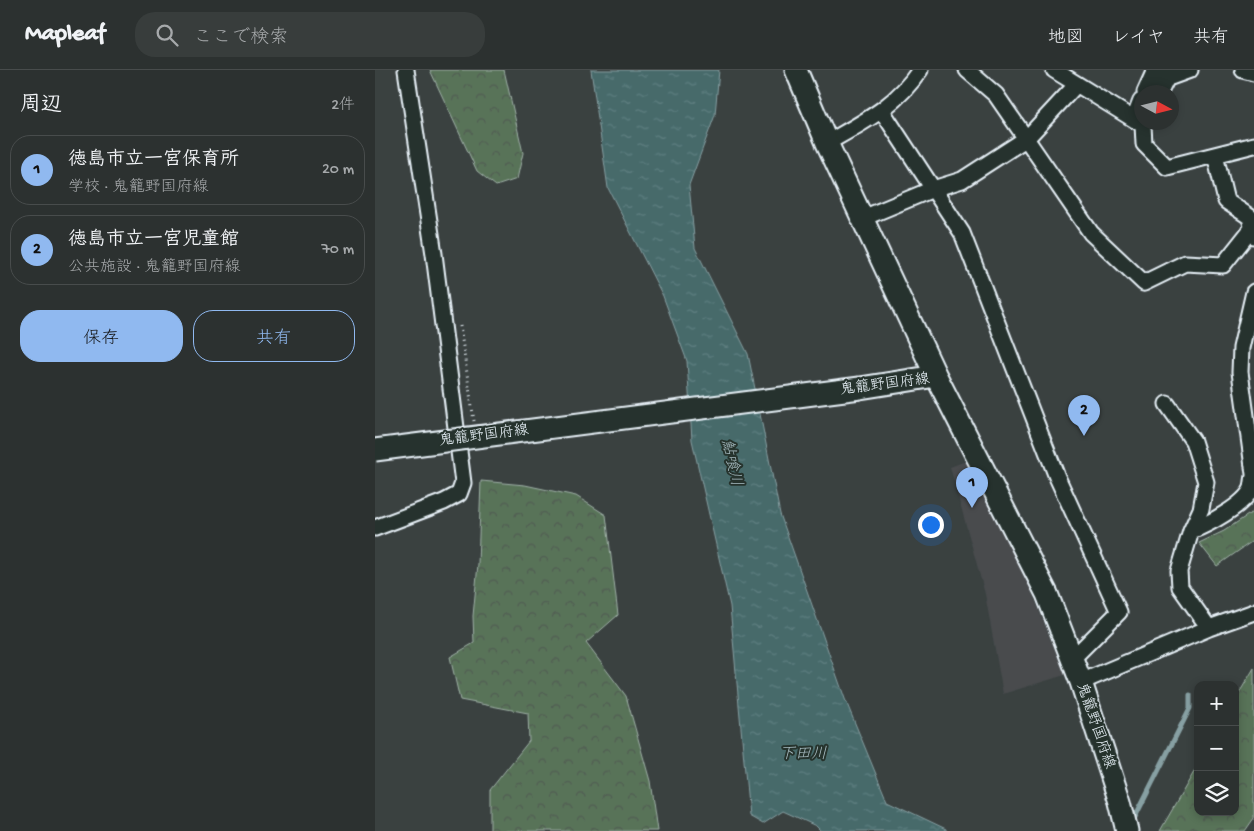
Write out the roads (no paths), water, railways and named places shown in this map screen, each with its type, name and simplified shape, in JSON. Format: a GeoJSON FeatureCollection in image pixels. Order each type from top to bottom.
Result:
{"type":"FeatureCollection","features":[{"type":"Feature","properties":{"kind":"main road"},"geometry":{"type":"LineString","coordinates":[[796,70],[827,143],[936,376]]}},
{"type":"Feature","properties":{"kind":"main road","name":"鬼籠野国府線"},"geometry":{"type":"LineString","coordinates":[[375,450],[860,388],[936,376],[1047,594],[1081,682],[1126,824]]}},
{"type":"Feature","properties":{"kind":"street"},"geometry":{"type":"LineString","coordinates":[[375,528],[444,502],[459,494],[463,483],[434,254],[406,70]]}},
{"type":"Feature","properties":{"kind":"street"},"geometry":{"type":"LineString","coordinates":[[827,143],[882,111],[907,90],[920,70]]}},
{"type":"Feature","properties":{"kind":"street"},"geometry":{"type":"LineString","coordinates":[[967,70],[996,95],[1091,233],[1144,283],[1185,263],[1223,265],[1253,230],[1249,217],[1226,201],[1215,155]]}},
{"type":"Feature","properties":{"kind":"street"},"geometry":{"type":"LineString","coordinates":[[1053,70],[1134,118]]}},
{"type":"Feature","properties":{"kind":"street"},"geometry":{"type":"LineString","coordinates":[[1148,85],[1155,70]]}},
{"type":"Feature","properties":{"kind":"street"},"geometry":{"type":"LineString","coordinates":[[1164,85],[1170,74],[1191,70]]}},
{"type":"Feature","properties":{"kind":"street"},"geometry":{"type":"LineString","coordinates":[[1243,70],[1254,73]]}},
{"type":"Feature","properties":{"kind":"street"},"geometry":{"type":"LineString","coordinates":[[863,218],[933,188],[961,180],[1027,138],[1077,84]]}},
{"type":"Feature","properties":{"kind":"street"},"geometry":{"type":"LineString","coordinates":[[882,111],[962,233],[1057,477],[1119,612],[1072,659]]}},
{"type":"Feature","properties":{"kind":"street"},"geometry":{"type":"LineString","coordinates":[[1142,130],[1144,144],[1167,167],[1254,145]]}},
{"type":"Feature","properties":{"kind":"street"},"geometry":{"type":"LineString","coordinates":[[1191,531],[1206,526],[1243,500],[1252,488],[1254,475],[1240,372],[1241,348],[1254,292]]}},
{"type":"Feature","properties":{"kind":"street"},"geometry":{"type":"LineString","coordinates":[[1167,404],[1193,441],[1205,482],[1201,509],[1191,531],[1179,571],[1180,587],[1197,608],[1209,628]]}},
{"type":"Feature","properties":{"kind":"street"},"geometry":{"type":"LineString","coordinates":[[1081,682],[1209,628],[1254,612]]}},
{"type":"Feature","properties":{"kind":"water","name":"下田川"},"geometry":{"type":"Polygon","coordinates":[[[591,70],[719,70],[715,115],[689,185],[695,248],[748,354],[780,514],[845,699],[887,801],[946,829],[946,831],[821,831],[816,826],[783,811],[763,824],[749,816],[730,606],[692,440],[687,361],[663,296],[608,188],[591,70]]]}},
{"type":"Feature","properties":{"kind":"waterway"},"geometry":{"type":"LineString","coordinates":[[1132,823],[1190,708],[1190,695]]}},
{"type":"Feature","properties":{"kind":"place","name":"徳島市立一宮児童館"},"geometry":{"type":"Point","coordinates":[1084,436]}},
{"type":"Feature","properties":{"kind":"place","name":"徳島市立一宮保育所"},"geometry":{"type":"Point","coordinates":[972,508]}},
{"type":"Feature","properties":{"kind":"water label","name":"鮎喰川"},"geometry":{"type":"Point","coordinates":[730,463]}}]}
